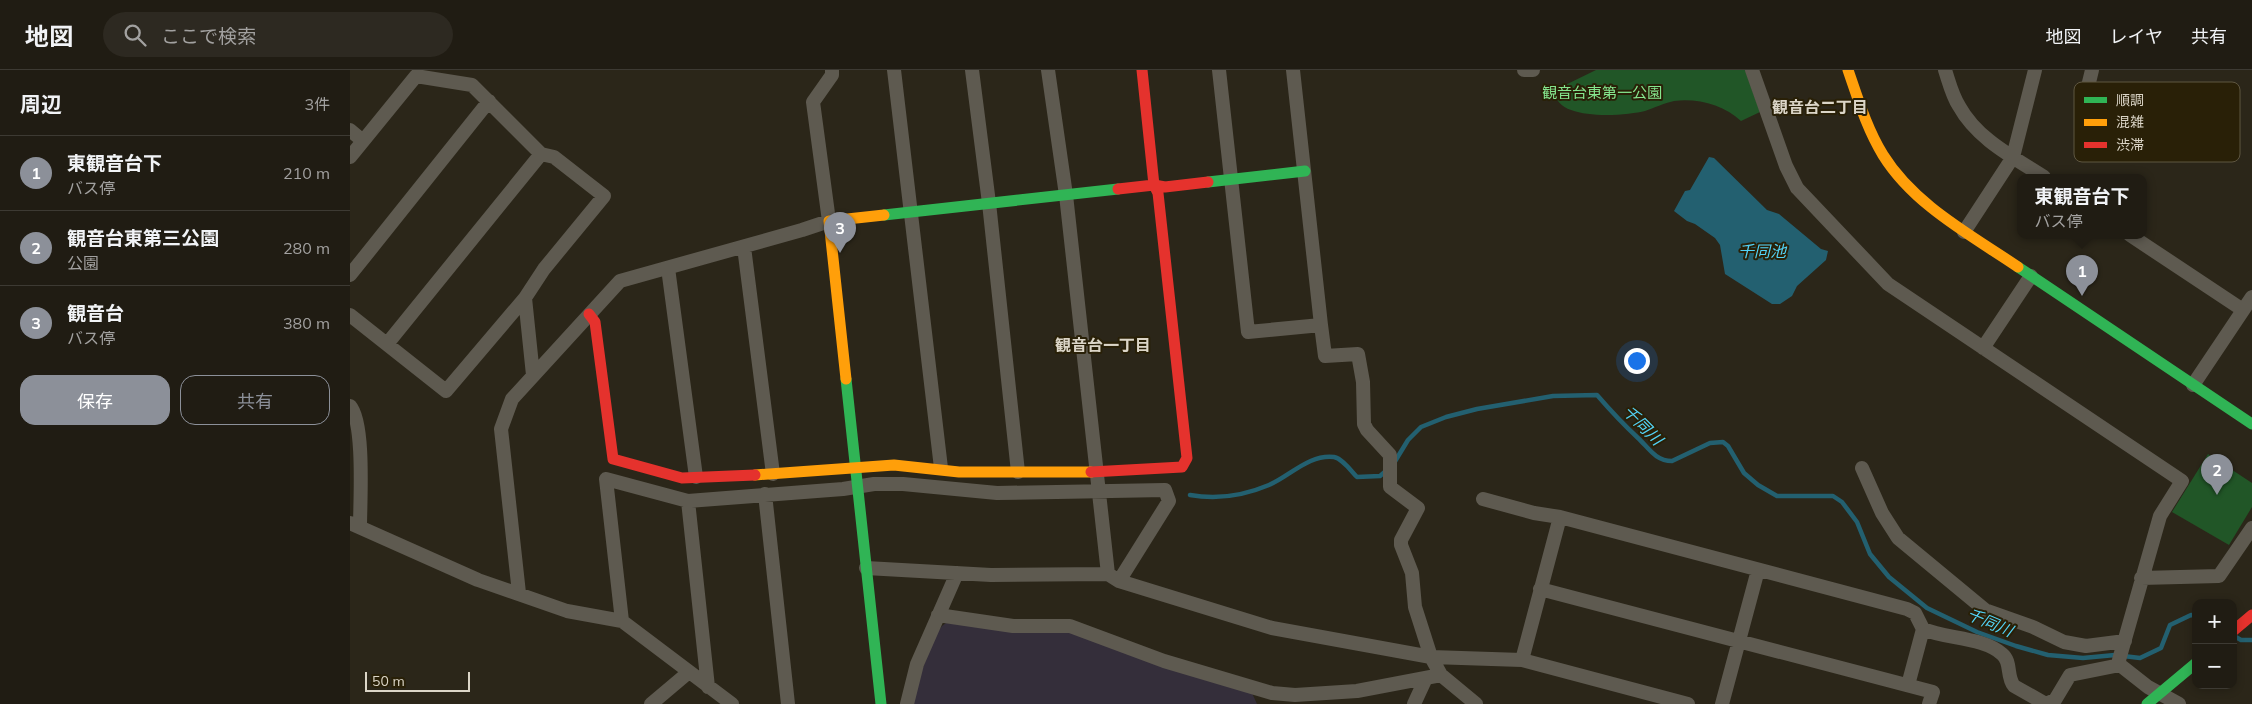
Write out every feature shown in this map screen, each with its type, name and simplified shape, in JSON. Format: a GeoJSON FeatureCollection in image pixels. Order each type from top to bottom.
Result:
{"type":"FeatureCollection","features":[{"type":"Feature","properties":{"kind":"street"},"geometry":{"type":"LineString","coordinates":[[832,70],[832,75],[813,102],[829,221],[881,704]]}},
{"type":"Feature","properties":{"kind":"street"},"geometry":{"type":"LineString","coordinates":[[894,70],[941,468]]}},
{"type":"Feature","properties":{"kind":"street"},"geometry":{"type":"LineString","coordinates":[[972,70],[989,203],[1018,472]]}},
{"type":"Feature","properties":{"kind":"street"},"geometry":{"type":"LineString","coordinates":[[1048,70],[1066,195],[1098,492],[1114,577]]}},
{"type":"Feature","properties":{"kind":"street"},"geometry":{"type":"LineString","coordinates":[[589,314],[595,322],[613,459],[682,478],[773,474],[894,465],[941,468],[959,472],[1096,472],[1182,467],[1187,458],[1158,193],[1154,184],[1142,70]]}},
{"type":"Feature","properties":{"kind":"street"},"geometry":{"type":"LineString","coordinates":[[1219,70],[1248,332],[1321,325]]}},
{"type":"Feature","properties":{"kind":"street"},"geometry":{"type":"LineString","coordinates":[[1293,70],[1325,356],[1358,354],[1363,382],[1364,424],[1367,430],[1390,455],[1390,487],[1418,508],[1401,545],[1412,573],[1415,607],[1431,657],[1441,675],[1476,704]]}},
{"type":"Feature","properties":{"kind":"street"},"geometry":{"type":"LineString","coordinates":[[1524,70],[1533,70]]}},
{"type":"Feature","properties":{"kind":"street"},"geometry":{"type":"LineString","coordinates":[[1752,70],[1786,166],[1797,188],[1888,284],[2182,481],[2160,516],[2121,654]]}},
{"type":"Feature","properties":{"kind":"street"},"geometry":{"type":"LineString","coordinates":[[1848,70],[1862,111],[1884,155],[1909,188],[1964,232],[2252,424]]}},
{"type":"Feature","properties":{"kind":"street"},"geometry":{"type":"LineString","coordinates":[[1945,70],[1958,105],[1985,138],[2039,174]]}},
{"type":"Feature","properties":{"kind":"street"},"geometry":{"type":"LineString","coordinates":[[1964,232],[2013,157],[2035,70]]}},
{"type":"Feature","properties":{"kind":"street"},"geometry":{"type":"LineString","coordinates":[[350,157],[416,76],[472,85],[541,154],[554,157],[604,196],[544,269],[525,298],[446,391],[350,315]]}},
{"type":"Feature","properties":{"kind":"street"},"geometry":{"type":"LineString","coordinates":[[350,275],[489,101]]}},
{"type":"Feature","properties":{"kind":"street"},"geometry":{"type":"LineString","coordinates":[[350,130],[363,141]]}},
{"type":"Feature","properties":{"kind":"street"},"geometry":{"type":"LineString","coordinates":[[387,344],[541,154]]}},
{"type":"Feature","properties":{"kind":"street"},"geometry":{"type":"LineString","coordinates":[[519,593],[501,429],[512,399],[620,281],[744,247],[829,221],[1154,184],[1165,187],[1305,170]]}},
{"type":"Feature","properties":{"kind":"street"},"geometry":{"type":"LineString","coordinates":[[2136,239],[2243,310]]}},
{"type":"Feature","properties":{"kind":"street"},"geometry":{"type":"LineString","coordinates":[[744,247],[773,474]]}},
{"type":"Feature","properties":{"kind":"street"},"geometry":{"type":"LineString","coordinates":[[668,268],[696,477]]}},
{"type":"Feature","properties":{"kind":"street"},"geometry":{"type":"LineString","coordinates":[[1983,348],[2031,276]]}},
{"type":"Feature","properties":{"kind":"street"},"geometry":{"type":"LineString","coordinates":[[525,298],[533,375]]}},
{"type":"Feature","properties":{"kind":"street"},"geometry":{"type":"LineString","coordinates":[[2193,385],[2252,298]]}},
{"type":"Feature","properties":{"kind":"street"},"geometry":{"type":"LineString","coordinates":[[350,406],[357,419],[361,482],[355,525],[478,580],[567,611],[622,621],[732,704]]}},
{"type":"Feature","properties":{"kind":"street"},"geometry":{"type":"LineString","coordinates":[[1862,468],[1882,513],[1898,538],[1985,610],[2033,627],[2064,642],[2121,654],[2148,687],[2180,704]]}},
{"type":"Feature","properties":{"kind":"street"},"geometry":{"type":"LineString","coordinates":[[622,621],[606,479],[688,501],[843,489],[857,486],[903,484],[997,493],[1165,490],[1169,501],[1114,577]]}},
{"type":"Feature","properties":{"kind":"street"},"geometry":{"type":"LineString","coordinates":[[765,494],[788,704]]}},
{"type":"Feature","properties":{"kind":"street"},"geometry":{"type":"LineString","coordinates":[[1482,498],[1908,609],[1915,614],[1924,629],[1996,650],[2007,660],[2011,682],[2014,686],[2046,704],[2056,700],[2070,675],[2121,654]]}},
{"type":"Feature","properties":{"kind":"street"},"geometry":{"type":"LineString","coordinates":[[688,501],[708,687]]}},
{"type":"Feature","properties":{"kind":"street"},"geometry":{"type":"LineString","coordinates":[[1522,660],[1560,517]]}},
{"type":"Feature","properties":{"kind":"street"},"geometry":{"type":"LineString","coordinates":[[2141,578],[2219,576],[2252,528]]}},
{"type":"Feature","properties":{"kind":"street"},"geometry":{"type":"LineString","coordinates":[[866,568],[991,575],[1114,577],[1272,628],[1431,657],[1522,660],[1688,704]]}},
{"type":"Feature","properties":{"kind":"street"},"geometry":{"type":"LineString","coordinates":[[1722,704],[1758,570]]}},
{"type":"Feature","properties":{"kind":"street"},"geometry":{"type":"LineString","coordinates":[[907,704],[917,664],[956,573]]}},
{"type":"Feature","properties":{"kind":"street"},"geometry":{"type":"LineString","coordinates":[[1540,589],[1932,692],[1929,704]]}},
{"type":"Feature","properties":{"kind":"street"},"geometry":{"type":"LineString","coordinates":[[938,615],[1013,626],[1070,626],[1164,661],[1272,693],[1327,694],[1381,687],[1441,675]]}},
{"type":"Feature","properties":{"kind":"street"},"geometry":{"type":"LineString","coordinates":[[2237,628],[2252,615]]}},
{"type":"Feature","properties":{"kind":"street"},"geometry":{"type":"LineString","coordinates":[[1908,685],[1924,629]]}},
{"type":"Feature","properties":{"kind":"street"},"geometry":{"type":"LineString","coordinates":[[2147,704],[2192,666]]}},
{"type":"Feature","properties":{"kind":"street"},"geometry":{"type":"LineString","coordinates":[[651,704],[689,672]]}},
{"type":"Feature","properties":{"kind":"street"},"geometry":{"type":"LineString","coordinates":[[1414,704],[1426,678]]}},
{"type":"Feature","properties":{"kind":"shaded area"},"geometry":{"type":"Polygon","coordinates":[[[946,623],[1006,630],[1065,631],[1252,693],[1257,704],[911,704],[915,688],[936,634],[946,623]]]}},
{"type":"Feature","properties":{"kind":"green space","name":"観音台東第一公園"},"geometry":{"type":"Polygon","coordinates":[[[1596,70],[1745,70],[1760,112],[1741,121],[1719,107],[1683,100],[1635,113],[1607,115],[1577,112],[1565,107],[1557,100],[1555,90],[1596,70]]]}},
{"type":"Feature","properties":{"kind":"green space"},"geometry":{"type":"Polygon","coordinates":[[[2208,454],[2252,483],[2252,507],[2229,545],[2172,512],[2208,454]]]}},
{"type":"Feature","properties":{"kind":"water","name":"千同池"},"geometry":{"type":"Polygon","coordinates":[[[1709,157],[1714,158],[1767,210],[1779,214],[1821,249],[1828,251],[1826,260],[1797,286],[1792,296],[1780,304],[1772,304],[1725,274],[1720,245],[1715,238],[1674,211],[1685,191],[1690,190],[1709,157]]]}},
{"type":"Feature","properties":{"kind":"waterway","name":"千同川"},"geometry":{"type":"LineString","coordinates":[[1394,463],[1408,440],[1421,427],[1446,417],[1477,409],[1553,396],[1597,395],[1661,459],[1672,461],[1710,443],[1723,442],[1728,446],[1744,473],[1758,485],[1777,496],[1833,496],[1842,502],[1857,522],[1870,554],[1889,577],[1927,608],[1977,632],[2048,655],[2083,658],[2115,655],[2140,658],[2161,648],[2170,625],[2192,615]]}},
{"type":"Feature","properties":{"kind":"waterway","name":"千同川"},"geometry":{"type":"LineString","coordinates":[[1190,495],[1220,497],[1250,492],[1277,481],[1308,462],[1325,457],[1334,457],[1341,460],[1357,477],[1380,476],[1387,470]]}},
{"type":"Feature","properties":{"kind":"waterway","name":"千同川"},"geometry":{"type":"LineString","coordinates":[[2237,638],[2241,640],[2252,640]]}},
{"type":"Feature","properties":{"kind":"traffic: fast"},"geometry":{"type":"LineString","coordinates":[[1208,182],[1305,171]]}},
{"type":"Feature","properties":{"kind":"traffic: fast"},"geometry":{"type":"LineString","coordinates":[[884,215],[1118,189]]}},
{"type":"Feature","properties":{"kind":"traffic: fast"},"geometry":{"type":"LineString","coordinates":[[2018,267],[2252,424]]}},
{"type":"Feature","properties":{"kind":"traffic: fast"},"geometry":{"type":"LineString","coordinates":[[846,379],[881,704]]}},
{"type":"Feature","properties":{"kind":"traffic: fast"},"geometry":{"type":"LineString","coordinates":[[2147,704],[2192,666]]}},
{"type":"Feature","properties":{"kind":"traffic: slow"},"geometry":{"type":"LineString","coordinates":[[1848,70],[1872,135],[1896,173],[1944,218],[2018,267]]}},
{"type":"Feature","properties":{"kind":"traffic: slow"},"geometry":{"type":"LineString","coordinates":[[846,379],[829,221],[884,215]]}},
{"type":"Feature","properties":{"kind":"traffic: slow"},"geometry":{"type":"LineString","coordinates":[[755,475],[894,465],[959,472],[1091,472]]}},
{"type":"Feature","properties":{"kind":"traffic: jam"},"geometry":{"type":"LineString","coordinates":[[1118,189],[1154,185],[1142,70]]}},
{"type":"Feature","properties":{"kind":"traffic: jam"},"geometry":{"type":"LineString","coordinates":[[1091,472],[1182,467],[1187,458],[1158,193],[1154,185],[1165,187],[1208,182]]}},
{"type":"Feature","properties":{"kind":"traffic: jam"},"geometry":{"type":"LineString","coordinates":[[589,314],[595,322],[613,459],[682,478],[755,475]]}},
{"type":"Feature","properties":{"kind":"traffic: jam"},"geometry":{"type":"LineString","coordinates":[[2237,628],[2252,615]]}},
{"type":"Feature","properties":{"kind":"place","name":"観音台"},"geometry":{"type":"Point","coordinates":[840,253]}},
{"type":"Feature","properties":{"kind":"place","name":"東観音台下"},"geometry":{"type":"Point","coordinates":[2082,296]}},
{"type":"Feature","properties":{"kind":"place","name":"観音台東第三公園"},"geometry":{"type":"Point","coordinates":[2217,495]}},
{"type":"Feature","properties":{"kind":"district","name":"観音台二丁目"},"geometry":{"type":"Point","coordinates":[1820,107]}},
{"type":"Feature","properties":{"kind":"district","name":"観音台一丁目"},"geometry":{"type":"Point","coordinates":[1103,345]}}]}
